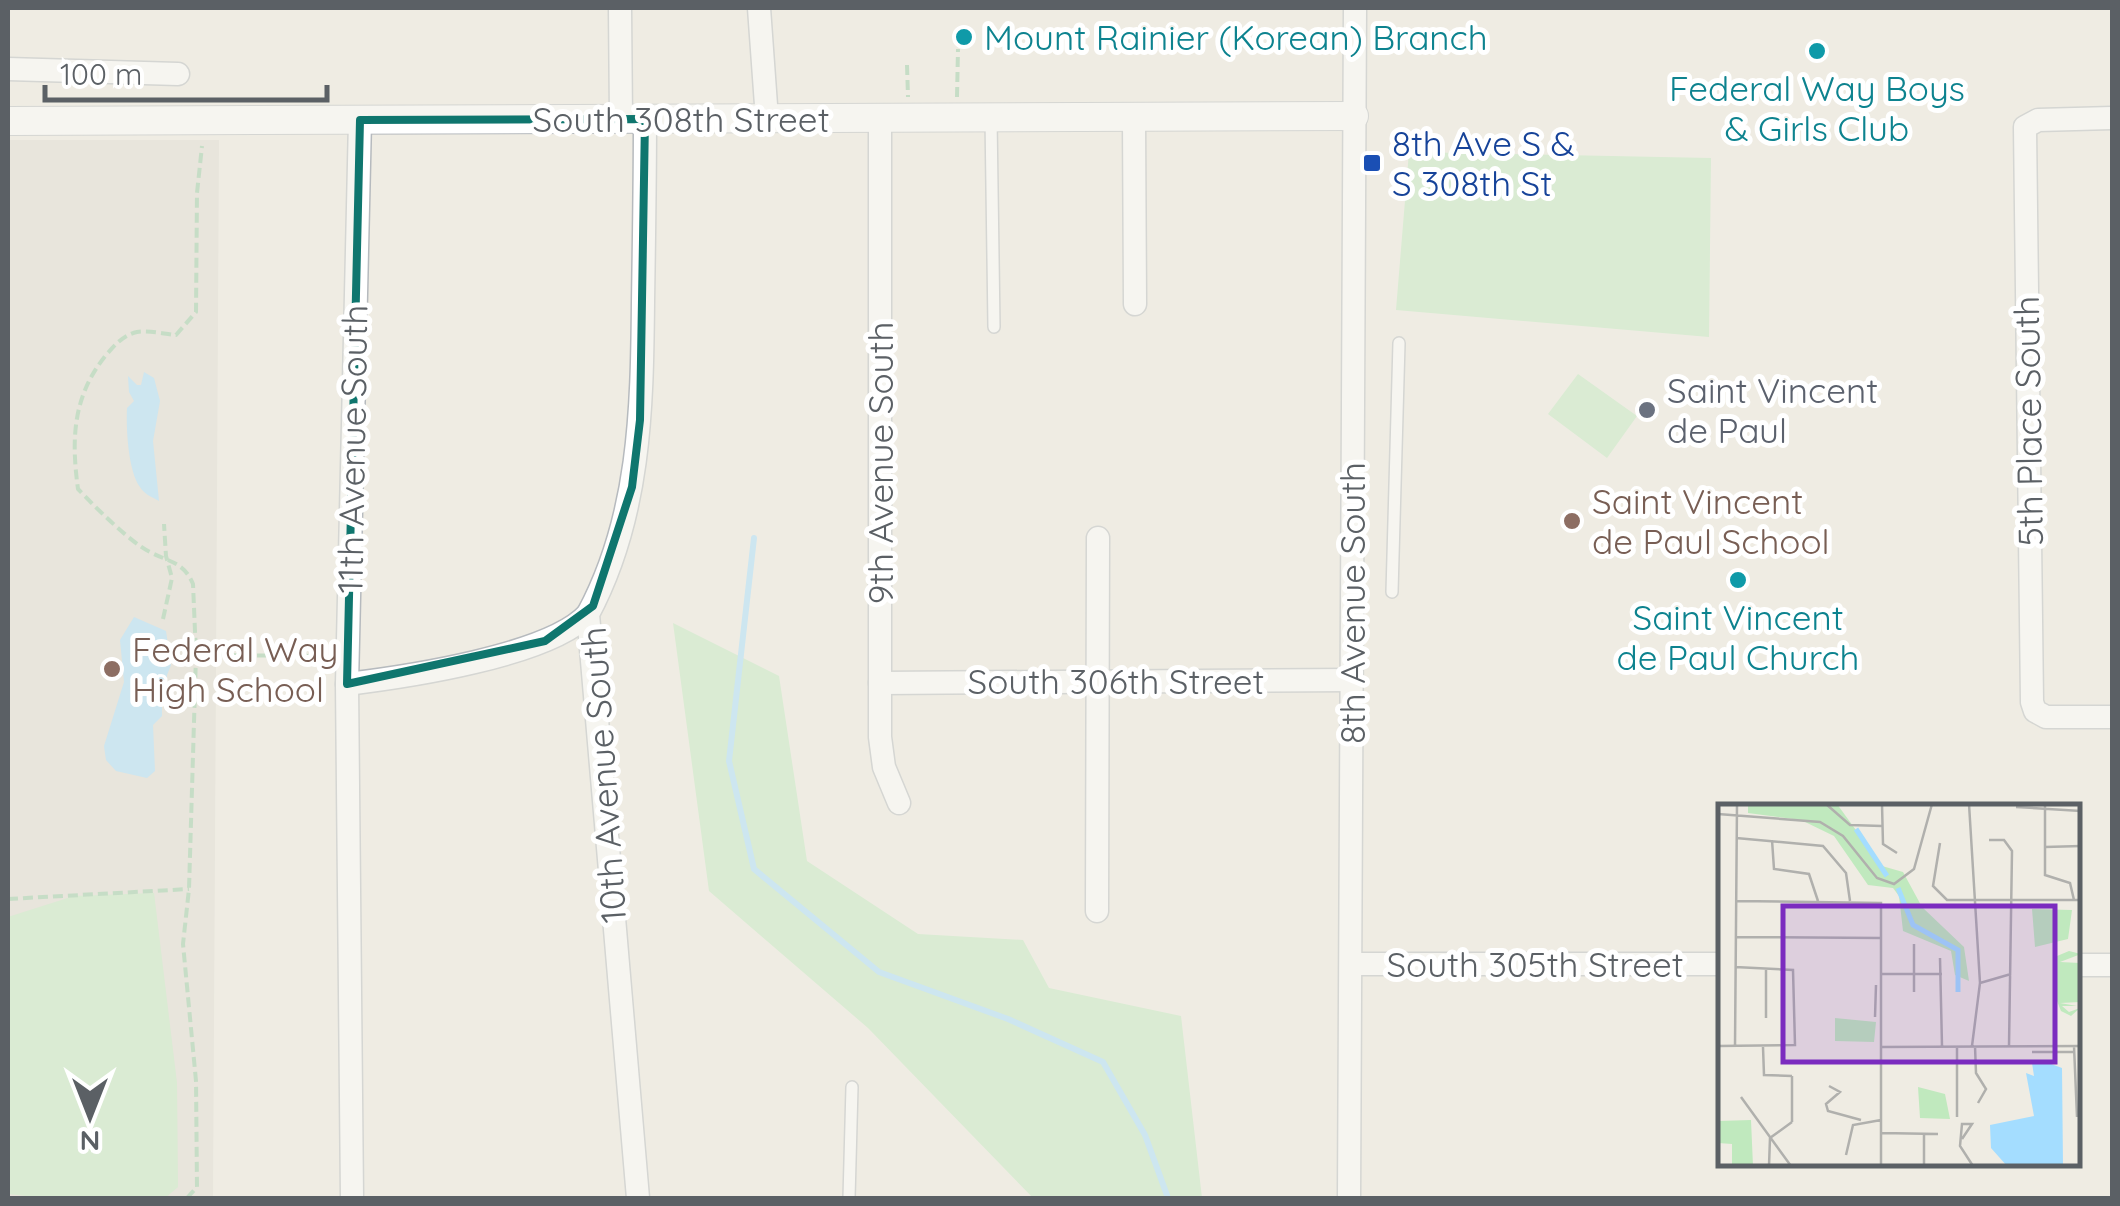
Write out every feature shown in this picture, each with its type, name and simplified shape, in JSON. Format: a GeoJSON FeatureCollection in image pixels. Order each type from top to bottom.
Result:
{"type":"FeatureCollection","features":[{"type":"Feature","properties":{"kind":"street","name":"10th Avenue South"},"geometry":{"type":"LineString","coordinates":[[620,8],[633,119],[642,366],[638,450],[619,538],[588,614],[638,1198]]}},
{"type":"Feature","properties":{"kind":"street"},"geometry":{"type":"LineString","coordinates":[[759,8],[767,119]]}},
{"type":"Feature","properties":{"kind":"street","name":"8th Avenue South"},"geometry":{"type":"LineString","coordinates":[[1349,1198],[1355,8]]}},
{"type":"Feature","properties":{"kind":"street"},"geometry":{"type":"LineString","coordinates":[[8,69],[178,74]]}},
{"type":"Feature","properties":{"kind":"street","name":"South 308th Street"},"geometry":{"type":"LineString","coordinates":[[8,121],[1354,116]]}},
{"type":"Feature","properties":{"kind":"street"},"geometry":{"type":"LineString","coordinates":[[1134,118],[1135,304]]}},
{"type":"Feature","properties":{"kind":"street","name":"5th Place South"},"geometry":{"type":"LineString","coordinates":[[2112,118],[2038,120],[2025,128],[2032,696],[2037,713],[2046,717],[2112,717]]}},
{"type":"Feature","properties":{"kind":"street","name":"9th Avenue South"},"geometry":{"type":"LineString","coordinates":[[880,119],[880,749],[899,803]]}},
{"type":"Feature","properties":{"kind":"street","name":"11th Avenue South"},"geometry":{"type":"LineString","coordinates":[[352,1198],[347,684],[360,120]]}},
{"type":"Feature","properties":{"kind":"street"},"geometry":{"type":"LineString","coordinates":[[1097,911],[1098,538]]}},
{"type":"Feature","properties":{"kind":"street"},"geometry":{"type":"LineString","coordinates":[[347,684],[415,674],[530,645],[558,636],[588,614]]}},
{"type":"Feature","properties":{"kind":"street","name":"South 306th Street"},"geometry":{"type":"LineString","coordinates":[[880,683],[1352,680]]}},
{"type":"Feature","properties":{"kind":"street","name":"South 305th Street"},"geometry":{"type":"LineString","coordinates":[[1351,964],[1718,964]]}},
{"type":"Feature","properties":{"kind":"street"},"geometry":{"type":"LineString","coordinates":[[2080,965],[2112,965]]}},
{"type":"Feature","properties":{"kind":"lane"},"geometry":{"type":"LineString","coordinates":[[991,118],[994,327]]}},
{"type":"Feature","properties":{"kind":"lane"},"geometry":{"type":"LineString","coordinates":[[1392,592],[1399,343]]}},
{"type":"Feature","properties":{"kind":"lane"},"geometry":{"type":"LineString","coordinates":[[848,1198],[852,1087]]}},
{"type":"Feature","properties":{"kind":"path"},"geometry":{"type":"LineString","coordinates":[[957,97],[958,50]]}},
{"type":"Feature","properties":{"kind":"path"},"geometry":{"type":"LineString","coordinates":[[907,66],[908,97]]}},
{"type":"Feature","properties":{"kind":"path"},"geometry":{"type":"LineString","coordinates":[[187,1198],[197,1187],[196,1081],[183,944],[189,889],[196,655],[193,584],[189,574],[166,556],[150,552],[78,489],[73,432],[80,398],[112,348],[124,337],[139,332],[176,335],[196,312],[197,193],[202,146]]}},
{"type":"Feature","properties":{"kind":"path"},"geometry":{"type":"LineString","coordinates":[[163,620],[172,578],[164,524]]}},
{"type":"Feature","properties":{"kind":"path"},"geometry":{"type":"LineString","coordinates":[[196,655],[348,656]]}},
{"type":"Feature","properties":{"kind":"path"},"geometry":{"type":"LineString","coordinates":[[8,898],[189,889]]}},
{"type":"Feature","properties":{"kind":"highlighted area"},"geometry":{"type":"Polygon","coordinates":[[[645,119],[640,420],[632,487],[593,606],[545,641],[347,684],[360,120],[645,119]]]}},
{"type":"Feature","properties":{"kind":"shaded area","name":"Federal Way High School"},"geometry":{"type":"Polygon","coordinates":[[[8,140],[219,140],[213,1198],[8,1198],[8,140]]]}},
{"type":"Feature","properties":{"kind":"green space"},"geometry":{"type":"Polygon","coordinates":[[[1409,152],[1711,158],[1709,337],[1396,310],[1409,152]]]}},
{"type":"Feature","properties":{"kind":"green space"},"geometry":{"type":"Polygon","coordinates":[[[1578,374],[1637,416],[1607,458],[1548,414],[1578,374]]]}},
{"type":"Feature","properties":{"kind":"green space"},"geometry":{"type":"Polygon","coordinates":[[[673,623],[779,676],[807,861],[918,934],[1023,940],[1049,988],[1181,1016],[1202,1198],[1033,1198],[868,1028],[709,891],[673,623]]]}},
{"type":"Feature","properties":{"kind":"green space"},"geometry":{"type":"Polygon","coordinates":[[[154,893],[177,1083],[178,1187],[165,1198],[45,1198],[8,1194],[8,917],[74,896],[154,893]]]}},
{"type":"Feature","properties":{"kind":"water"},"geometry":{"type":"Polygon","coordinates":[[[144,372],[154,378],[160,401],[153,441],[159,501],[140,487],[129,449],[127,408],[134,401],[128,376],[141,385],[144,372]]]}},
{"type":"Feature","properties":{"kind":"water"},"geometry":{"type":"Polygon","coordinates":[[[134,617],[166,631],[171,665],[162,716],[153,725],[155,771],[147,778],[116,771],[106,760],[104,746],[124,682],[120,640],[134,617]]]}},
{"type":"Feature","properties":{"kind":"waterway"},"geometry":{"type":"LineString","coordinates":[[754,538],[729,761],[754,869],[879,972],[1008,1019],[1103,1062],[1145,1135],[1168,1198]]}},
{"type":"Feature","properties":{"kind":"place","name":"Mount Rainier (Korean) Branch"},"geometry":{"type":"Point","coordinates":[964,37]}},
{"type":"Feature","properties":{"kind":"place","name":"Federal Way Boys & Girls Club"},"geometry":{"type":"Point","coordinates":[1817,51]}},
{"type":"Feature","properties":{"kind":"place","name":"8th Ave S & S 308th St"},"geometry":{"type":"Point","coordinates":[1372,163]}},
{"type":"Feature","properties":{"kind":"place","name":"Saint Vincent de Paul"},"geometry":{"type":"Point","coordinates":[1647,410]}},
{"type":"Feature","properties":{"kind":"place","name":"Saint Vincent de Paul School"},"geometry":{"type":"Point","coordinates":[1572,521]}},
{"type":"Feature","properties":{"kind":"place","name":"Saint Vincent de Paul Church"},"geometry":{"type":"Point","coordinates":[1738,580]}},
{"type":"Feature","properties":{"kind":"place","name":"Federal Way High School"},"geometry":{"type":"Point","coordinates":[112,669]}}]}
